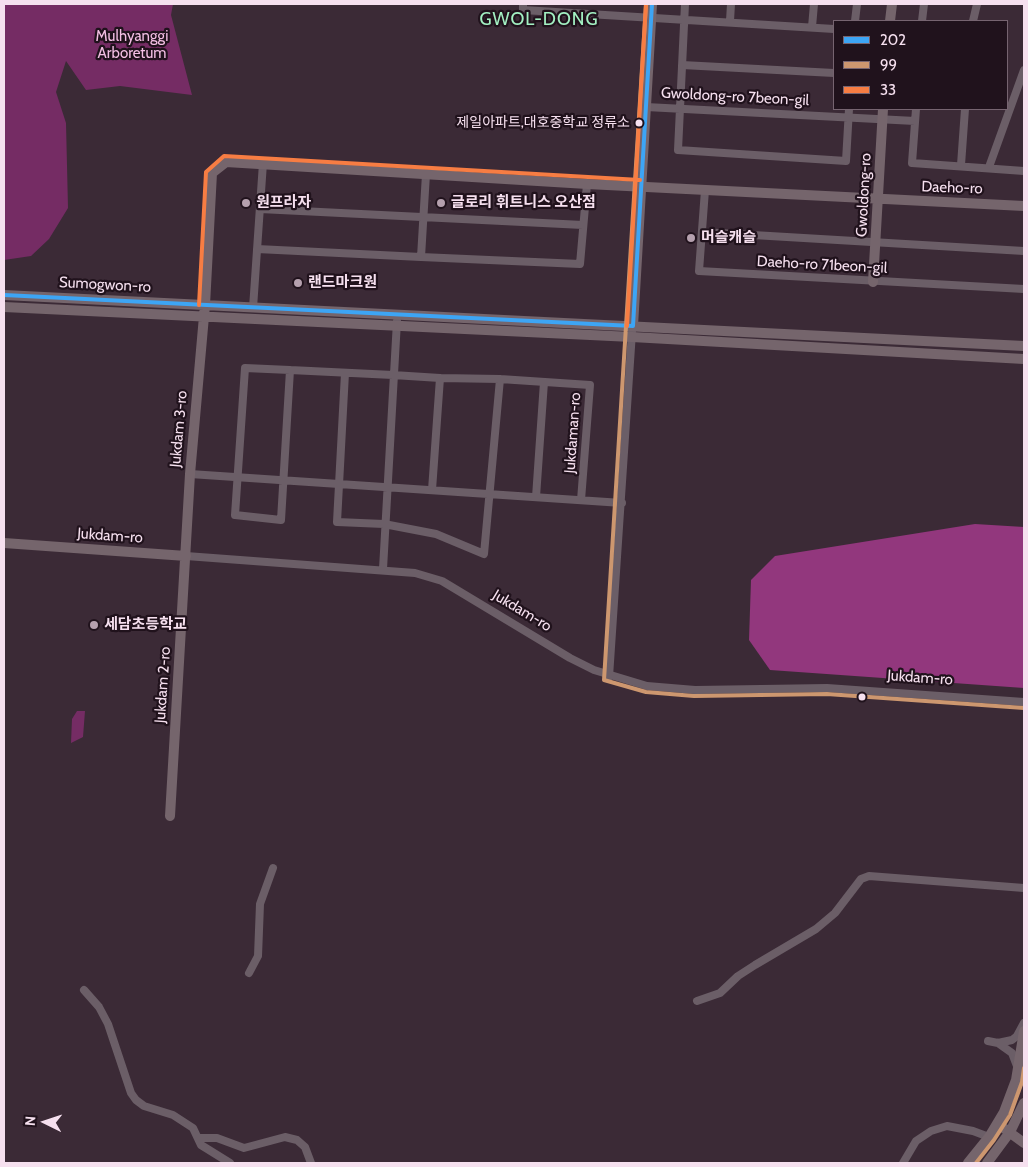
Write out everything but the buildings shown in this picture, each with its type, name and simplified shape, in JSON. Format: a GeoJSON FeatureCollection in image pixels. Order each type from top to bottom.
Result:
{"type":"FeatureCollection","features":[{"type":"Feature","properties":{"kind":"street"},"geometry":{"type":"LineString","coordinates":[[523,4],[522,10],[833,29]]}},
{"type":"Feature","properties":{"kind":"street"},"geometry":{"type":"LineString","coordinates":[[609,677],[622,503],[652,4]]}},
{"type":"Feature","properties":{"kind":"street"},"geometry":{"type":"LineString","coordinates":[[685,4],[678,150],[846,161],[849,113]]}},
{"type":"Feature","properties":{"kind":"street"},"geometry":{"type":"LineString","coordinates":[[730,22],[731,4]]}},
{"type":"Feature","properties":{"kind":"street"},"geometry":{"type":"LineString","coordinates":[[812,28],[814,4]]}},
{"type":"Feature","properties":{"kind":"street"},"geometry":{"type":"LineString","coordinates":[[855,20],[857,4]]}},
{"type":"Feature","properties":{"kind":"street"},"geometry":{"type":"LineString","coordinates":[[890,20],[892,4]]}},
{"type":"Feature","properties":{"kind":"street"},"geometry":{"type":"LineString","coordinates":[[922,20],[924,4]]}},
{"type":"Feature","properties":{"kind":"street"},"geometry":{"type":"LineString","coordinates":[[973,20],[977,4]]}},
{"type":"Feature","properties":{"kind":"street"},"geometry":{"type":"LineString","coordinates":[[682,65],[833,73]]}},
{"type":"Feature","properties":{"kind":"street"},"geometry":{"type":"LineString","coordinates":[[989,167],[1024,70]]}},
{"type":"Feature","properties":{"kind":"street","name":"Gwoldong-ro 7beon-gil"},"geometry":{"type":"LineString","coordinates":[[646,107],[883,114],[915,121]]}},
{"type":"Feature","properties":{"kind":"street"},"geometry":{"type":"LineString","coordinates":[[916,110],[912,163],[1024,170]]}},
{"type":"Feature","properties":{"kind":"street"},"geometry":{"type":"LineString","coordinates":[[961,165],[965,110]]}},
{"type":"Feature","properties":{"kind":"street","name":"Gwoldong-ro"},"geometry":{"type":"LineString","coordinates":[[873,282],[883,114]]}},
{"type":"Feature","properties":{"kind":"street"},"geometry":{"type":"LineString","coordinates":[[205,305],[212,174],[226,162],[640,186]]}},
{"type":"Feature","properties":{"kind":"street"},"geometry":{"type":"LineString","coordinates":[[253,308],[263,163]]}},
{"type":"Feature","properties":{"kind":"street"},"geometry":{"type":"LineString","coordinates":[[421,257],[426,174]]}},
{"type":"Feature","properties":{"kind":"street"},"geometry":{"type":"LineString","coordinates":[[257,250],[580,264],[587,184]]}},
{"type":"Feature","properties":{"kind":"street","name":"Daeho-ro"},"geometry":{"type":"LineString","coordinates":[[640,186],[878,200],[1024,206]]}},
{"type":"Feature","properties":{"kind":"street","name":"Daeho-ro 71beon-gil"},"geometry":{"type":"LineString","coordinates":[[705,190],[699,271],[1024,289]]}},
{"type":"Feature","properties":{"kind":"street"},"geometry":{"type":"LineString","coordinates":[[260,209],[583,225]]}},
{"type":"Feature","properties":{"kind":"street"},"geometry":{"type":"LineString","coordinates":[[702,232],[876,244],[1024,251]]}},
{"type":"Feature","properties":{"kind":"street","name":"Sumogwon-ro"},"geometry":{"type":"LineString","coordinates":[[4,295],[1024,346]]}},
{"type":"Feature","properties":{"kind":"street","name":"Jukdam 3-ro"},"geometry":{"type":"LineString","coordinates":[[186,556],[190,474],[205,305]]}},
{"type":"Feature","properties":{"kind":"street","name":"Sumogwon-ro"},"geometry":{"type":"LineString","coordinates":[[4,307],[632,336],[1024,359]]}},
{"type":"Feature","properties":{"kind":"street"},"geometry":{"type":"LineString","coordinates":[[383,569],[397,314]]}},
{"type":"Feature","properties":{"kind":"street","name":"Jukdaman-ro"},"geometry":{"type":"LineString","coordinates":[[290,370],[281,520],[235,516],[245,368],[290,370],[345,373],[393,375],[440,378],[500,379],[590,385],[581,500]]}},
{"type":"Feature","properties":{"kind":"street"},"geometry":{"type":"LineString","coordinates":[[345,373],[337,522],[384,524],[436,534],[484,554],[491,494],[500,379]]}},
{"type":"Feature","properties":{"kind":"street"},"geometry":{"type":"LineString","coordinates":[[432,490],[440,378]]}},
{"type":"Feature","properties":{"kind":"street"},"geometry":{"type":"LineString","coordinates":[[536,497],[544,382]]}},
{"type":"Feature","properties":{"kind":"street"},"geometry":{"type":"LineString","coordinates":[[190,474],[622,503]]}},
{"type":"Feature","properties":{"kind":"street","name":"Jukdam-ro"},"geometry":{"type":"LineString","coordinates":[[4,543],[383,569],[415,573],[442,581],[570,658],[609,677],[647,686],[695,690],[827,688],[1024,702]]}},
{"type":"Feature","properties":{"kind":"street","name":"Jukdam 2-ro"},"geometry":{"type":"LineString","coordinates":[[170,816],[186,556]]}},
{"type":"Feature","properties":{"kind":"street"},"geometry":{"type":"LineString","coordinates":[[249,973],[258,956],[260,904],[273,868]]}},
{"type":"Feature","properties":{"kind":"street"},"geometry":{"type":"LineString","coordinates":[[697,1001],[720,993],[738,976],[755,964],[816,929],[835,913],[861,879],[869,876],[1024,888]]}},
{"type":"Feature","properties":{"kind":"street"},"geometry":{"type":"LineString","coordinates":[[84,990],[99,1007],[108,1024],[131,1093],[144,1106],[173,1115],[193,1128],[201,1145],[230,1163]]}},
{"type":"Feature","properties":{"kind":"street"},"geometry":{"type":"LineString","coordinates":[[988,1041],[998,1043],[1012,1040],[1024,1023]]}},
{"type":"Feature","properties":{"kind":"street"},"geometry":{"type":"LineString","coordinates":[[968,1163],[998,1124],[1016,1080],[1024,1031]]}},
{"type":"Feature","properties":{"kind":"street"},"geometry":{"type":"LineString","coordinates":[[998,1043],[1012,1053],[1016,1059],[1016,1080]]}},
{"type":"Feature","properties":{"kind":"street"},"geometry":{"type":"LineString","coordinates":[[987,1163],[1010,1132],[1024,1103]]}},
{"type":"Feature","properties":{"kind":"street"},"geometry":{"type":"LineString","coordinates":[[998,1124],[1024,1143]]}},
{"type":"Feature","properties":{"kind":"street"},"geometry":{"type":"LineString","coordinates":[[903,1163],[916,1141],[931,1131],[947,1126],[973,1130],[989,1137]]}},
{"type":"Feature","properties":{"kind":"street"},"geometry":{"type":"LineString","coordinates":[[198,1138],[217,1138],[244,1148],[285,1137],[297,1140],[305,1147],[311,1163]]}},
{"type":"Feature","properties":{"kind":"green space","name":"Mulhyanggi Arboretum"},"geometry":{"type":"Polygon","coordinates":[[[4,4],[173,4],[171,15],[192,95],[120,86],[86,90],[66,61],[56,92],[66,123],[68,208],[49,239],[31,256],[4,260],[4,4]]]}},
{"type":"Feature","properties":{"kind":"green space"},"geometry":{"type":"Polygon","coordinates":[[[77,711],[85,711],[83,737],[71,743],[72,719],[77,711]]]}},
{"type":"Feature","properties":{"kind":"shaded area"},"geometry":{"type":"Polygon","coordinates":[[[975,524],[1024,527],[1024,688],[770,670],[749,640],[751,580],[775,556],[975,524]]]}},
{"type":"Feature","properties":{"kind":"transit line","name":"99"},"geometry":{"type":"LineString","coordinates":[[646,4],[604,680],[646,692],[694,696],[827,694],[1024,708]]}},
{"type":"Feature","properties":{"kind":"transit line","name":"33"},"geometry":{"type":"LineString","coordinates":[[627,326],[646,4]]}},
{"type":"Feature","properties":{"kind":"transit line","name":"202"},"geometry":{"type":"LineString","coordinates":[[4,295],[633,326],[652,4]]}},
{"type":"Feature","properties":{"kind":"transit line","name":"33"},"geometry":{"type":"LineString","coordinates":[[199,305],[206,172],[224,156],[640,180]]}},
{"type":"Feature","properties":{"kind":"transit line","name":"99"},"geometry":{"type":"LineString","coordinates":[[976,1163],[1010,1115],[1022,1082],[1024,1068]]}},
{"type":"Feature","properties":{"kind":"place","name":"제일아파트,대호중학교 정류소"},"geometry":{"type":"Point","coordinates":[639,123]}},
{"type":"Feature","properties":{"kind":"place","name":"원프라자"},"geometry":{"type":"Point","coordinates":[246,203]}},
{"type":"Feature","properties":{"kind":"place","name":"글로리 휘트니스 오산점"},"geometry":{"type":"Point","coordinates":[441,203]}},
{"type":"Feature","properties":{"kind":"place","name":"머슬캐슬"},"geometry":{"type":"Point","coordinates":[691,238]}},
{"type":"Feature","properties":{"kind":"place","name":"랜드마크원"},"geometry":{"type":"Point","coordinates":[298,283]}},
{"type":"Feature","properties":{"kind":"place","name":"세담초등학교"},"geometry":{"type":"Point","coordinates":[94,625]}},
{"type":"Feature","properties":{"kind":"district","name":"GWOL-DONG"},"geometry":{"type":"Point","coordinates":[539,20]}}]}
